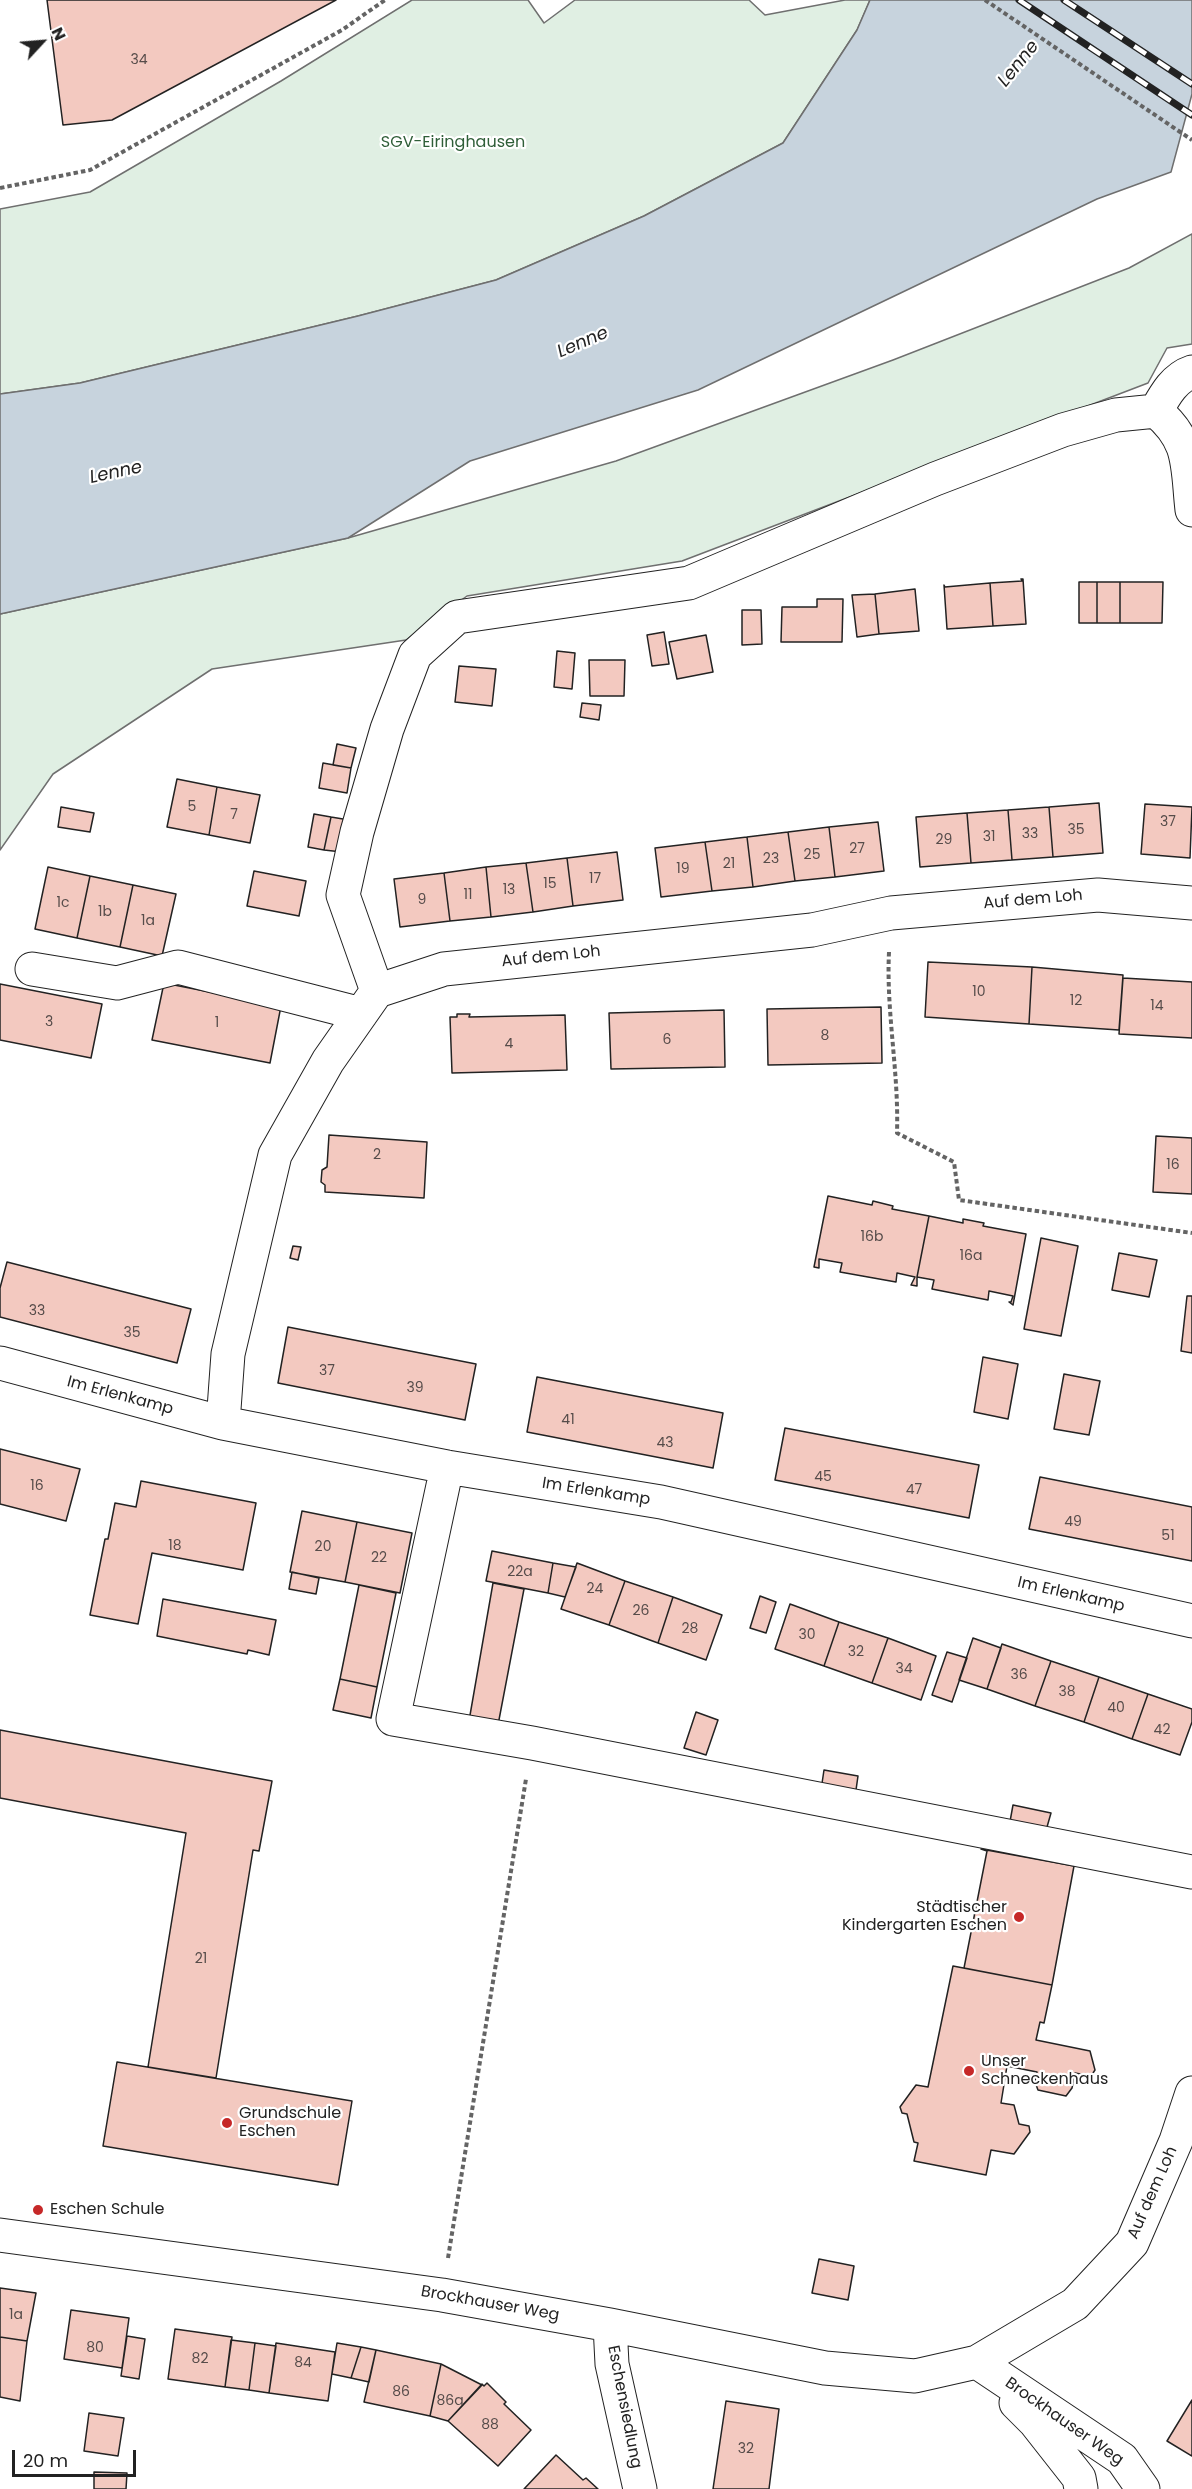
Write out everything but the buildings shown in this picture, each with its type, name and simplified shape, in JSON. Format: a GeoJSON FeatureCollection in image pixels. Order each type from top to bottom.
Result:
{"type":"FeatureCollection","features":[{"type":"Feature","properties":{"kind":"street"},"geometry":{"type":"LineString","coordinates":[[1156,411],[1167,393],[1183,375],[1192,372]]}},
{"type":"Feature","properties":{"kind":"street"},"geometry":{"type":"LineString","coordinates":[[223,1423],[228,1354],[275,1155],[328,1061],[369,1002],[342,895],[357,832],[387,729],[415,655],[457,617],[689,583],[935,479],[1064,430],[1116,415],[1156,411],[1170,421],[1182,436],[1188,457],[1192,510]]}},
{"type":"Feature","properties":{"kind":"street","name":"Auf dem Loh"},"geometry":{"type":"LineString","coordinates":[[369,1002],[444,969],[812,930],[891,913],[1098,895],[1192,903]]}},
{"type":"Feature","properties":{"kind":"street"},"geometry":{"type":"LineString","coordinates":[[33,969],[117,984],[178,967],[369,1002]]}},
{"type":"Feature","properties":{"kind":"street","name":"Im Erlenkamp"},"geometry":{"type":"LineString","coordinates":[[0,1363],[223,1423],[447,1467],[661,1502],[1192,1621]]}},
{"type":"Feature","properties":{"kind":"street"},"geometry":{"type":"LineString","coordinates":[[447,1467],[393,1719],[532,1743],[1192,1872]]}},
{"type":"Feature","properties":{"kind":"street","name":"Auf dem Loh"},"geometry":{"type":"LineString","coordinates":[[977,2362],[1075,2304],[1132,2243],[1176,2141],[1192,2093]]}},
{"type":"Feature","properties":{"kind":"street","name":"Brockhauser Weg"},"geometry":{"type":"LineString","coordinates":[[0,2235],[442,2295],[610,2325],[825,2368],[915,2376],[977,2362],[1122,2459],[1143,2489]]}},
{"type":"Feature","properties":{"kind":"street","name":"Eschensiedlung"},"geometry":{"type":"LineString","coordinates":[[610,2325],[612,2364],[640,2489]]}},
{"type":"Feature","properties":{"kind":"street","name":"Brockhauser Weg"},"geometry":{"type":"LineString","coordinates":[[977,2362],[1035,2422],[1079,2478],[1081,2489]]}},
{"type":"Feature","properties":{"kind":"path"},"geometry":{"type":"LineString","coordinates":[[0,188],[90,170],[342,30],[385,0]]}},
{"type":"Feature","properties":{"kind":"path"},"geometry":{"type":"LineString","coordinates":[[985,0],[1192,140]]}},
{"type":"Feature","properties":{"kind":"path"},"geometry":{"type":"LineString","coordinates":[[888,977],[898,1092],[897,1132],[954,1162],[959,1200],[1192,1233]]}},
{"type":"Feature","properties":{"kind":"path"},"geometry":{"type":"LineString","coordinates":[[442,2295],[532,1743]]}},
{"type":"Feature","properties":{"kind":"green space","name":"SGV-Eiringhausen"},"geometry":{"type":"Polygon","coordinates":[[[412,0],[528,0],[544,23],[575,0],[749,0],[765,15],[845,0],[870,0],[857,30],[783,143],[644,216],[496,280],[80,383],[0,394],[0,209],[90,192],[281,81],[412,0]]]}},
{"type":"Feature","properties":{"kind":"green space"},"geometry":{"type":"Polygon","coordinates":[[[1192,234],[1192,344],[1167,348],[1148,383],[682,561],[467,596],[406,640],[212,669],[53,774],[0,850],[0,614],[348,538],[616,461],[893,360],[1129,268],[1192,234]]]}},
{"type":"Feature","properties":{"kind":"water","name":"Lenne"},"geometry":{"type":"Polygon","coordinates":[[[870,0],[1192,0],[1192,94],[1171,172],[1097,199],[698,390],[470,461],[348,538],[0,614],[0,394],[80,383],[496,280],[644,216],[783,143],[857,30],[870,0]]]}},
{"type":"Feature","properties":{"kind":"railway"},"geometry":{"type":"LineString","coordinates":[[1019,0],[1192,115]]}},
{"type":"Feature","properties":{"kind":"railway"},"geometry":{"type":"LineString","coordinates":[[1064,0],[1192,84]]}},
{"type":"Feature","properties":{"kind":"place","name":"Städtischer Kindergarten Eschen"},"geometry":{"type":"Point","coordinates":[1019,1917]}},
{"type":"Feature","properties":{"kind":"place","name":"Unser Schneckenhaus"},"geometry":{"type":"Point","coordinates":[969,2071]}},
{"type":"Feature","properties":{"kind":"place","name":"Grundschule Eschen"},"geometry":{"type":"Point","coordinates":[227,2123]}},
{"type":"Feature","properties":{"kind":"place","name":"Eschen Schule"},"geometry":{"type":"Point","coordinates":[38,2210]}}]}
